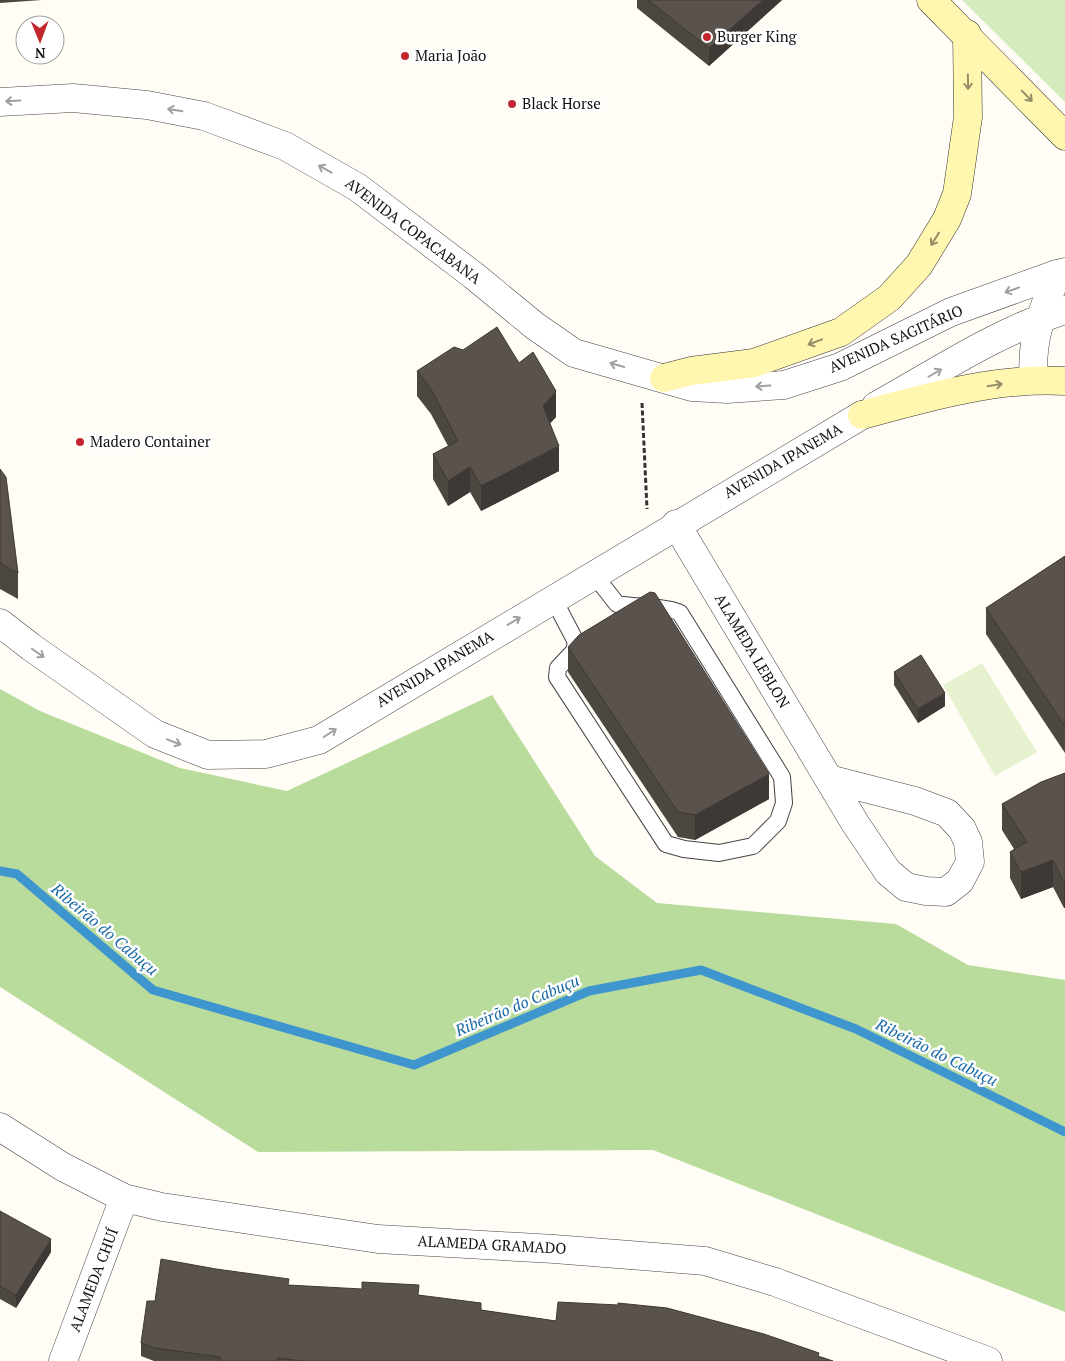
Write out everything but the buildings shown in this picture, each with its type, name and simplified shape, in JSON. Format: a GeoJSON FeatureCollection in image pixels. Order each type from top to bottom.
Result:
{"type":"FeatureCollection","features":[{"type":"Feature","properties":{"kind":"main road"},"geometry":{"type":"LineString","coordinates":[[931,0],[1065,136]]}},
{"type":"Feature","properties":{"kind":"main road"},"geometry":{"type":"LineString","coordinates":[[664,378],[691,371],[754,363],[841,332],[889,298],[919,265],[947,219],[958,194],[968,117],[966,34]]}},
{"type":"Feature","properties":{"kind":"main road"},"geometry":{"type":"LineString","coordinates":[[862,415],[943,393],[1034,379],[1065,381]]}},
{"type":"Feature","properties":{"kind":"street","name":"AVENIDA COPACABANA"},"geometry":{"type":"LineString","coordinates":[[0,102],[72,98],[147,105],[204,116],[285,146],[357,187],[473,275],[535,326],[574,353],[664,378]]}},
{"type":"Feature","properties":{"kind":"street","name":"AVENIDA SAGITÁRIO"},"geometry":{"type":"LineString","coordinates":[[664,378],[692,387],[718,389],[784,385],[840,367],[951,312],[1061,273]]}},
{"type":"Feature","properties":{"kind":"street"},"geometry":{"type":"LineString","coordinates":[[1034,379],[1033,353],[1052,314],[1061,273]]}},
{"type":"Feature","properties":{"kind":"street"},"geometry":{"type":"LineString","coordinates":[[862,415],[1000,336],[1052,314]]}},
{"type":"Feature","properties":{"kind":"street","name":"AVENIDA IPANEMA"},"geometry":{"type":"LineString","coordinates":[[0,623],[38,653],[155,734],[208,755],[266,754],[319,740],[553,598],[595,576],[676,524],[862,415]]}},
{"type":"Feature","properties":{"kind":"street","name":"ALAMEDA LEBLON"},"geometry":{"type":"LineString","coordinates":[[676,524],[855,823],[888,872],[906,887],[946,892],[960,881],[970,862],[968,842],[962,829],[947,813],[915,801],[829,779]]}},
{"type":"Feature","properties":{"kind":"street","name":"ALAMEDA GRAMADO"},"geometry":{"type":"LineString","coordinates":[[0,1127],[63,1167],[124,1198],[191,1213],[378,1239],[573,1250],[705,1261],[775,1282],[942,1353],[988,1361]]}},
{"type":"Feature","properties":{"kind":"street","name":"ALAMEDA CHUÍ"},"geometry":{"type":"LineString","coordinates":[[63,1361],[124,1198]]}},
{"type":"Feature","properties":{"kind":"lane"},"geometry":{"type":"LineString","coordinates":[[553,598],[576,642],[574,651],[558,668],[557,677],[666,844],[684,849],[719,853],[753,846],[778,822],[784,803],[782,777],[680,613],[675,609],[636,608],[617,604],[595,576]]}},
{"type":"Feature","properties":{"kind":"path"},"geometry":{"type":"LineString","coordinates":[[641,399],[647,498]]}},
{"type":"Feature","properties":{"kind":"green space"},"geometry":{"type":"Polygon","coordinates":[[[962,0],[1065,0],[1065,102],[967,5],[962,0]]]}},
{"type":"Feature","properties":{"kind":"green space"},"geometry":{"type":"Polygon","coordinates":[[[982,663],[1037,752],[995,776],[943,685],[982,663]]]}},
{"type":"Feature","properties":{"kind":"green space"},"geometry":{"type":"Polygon","coordinates":[[[0,689],[40,711],[180,768],[287,791],[492,695],[595,856],[657,903],[896,924],[968,965],[1065,980],[1065,1312],[653,1150],[258,1152],[0,987],[0,689]]]}},
{"type":"Feature","properties":{"kind":"waterway","name":"Ribeirão do Cabuçu"},"geometry":{"type":"LineString","coordinates":[[0,871],[17,874],[153,990],[414,1065],[589,991],[701,970],[856,1029],[1065,1132]]}},
{"type":"Feature","properties":{"kind":"place","name":"Burger King"},"geometry":{"type":"Point","coordinates":[707,37]}},
{"type":"Feature","properties":{"kind":"place","name":"Maria João"},"geometry":{"type":"Point","coordinates":[405,56]}},
{"type":"Feature","properties":{"kind":"place","name":"Black Horse"},"geometry":{"type":"Point","coordinates":[512,104]}},
{"type":"Feature","properties":{"kind":"place","name":"Madero Container"},"geometry":{"type":"Point","coordinates":[80,442]}}]}
